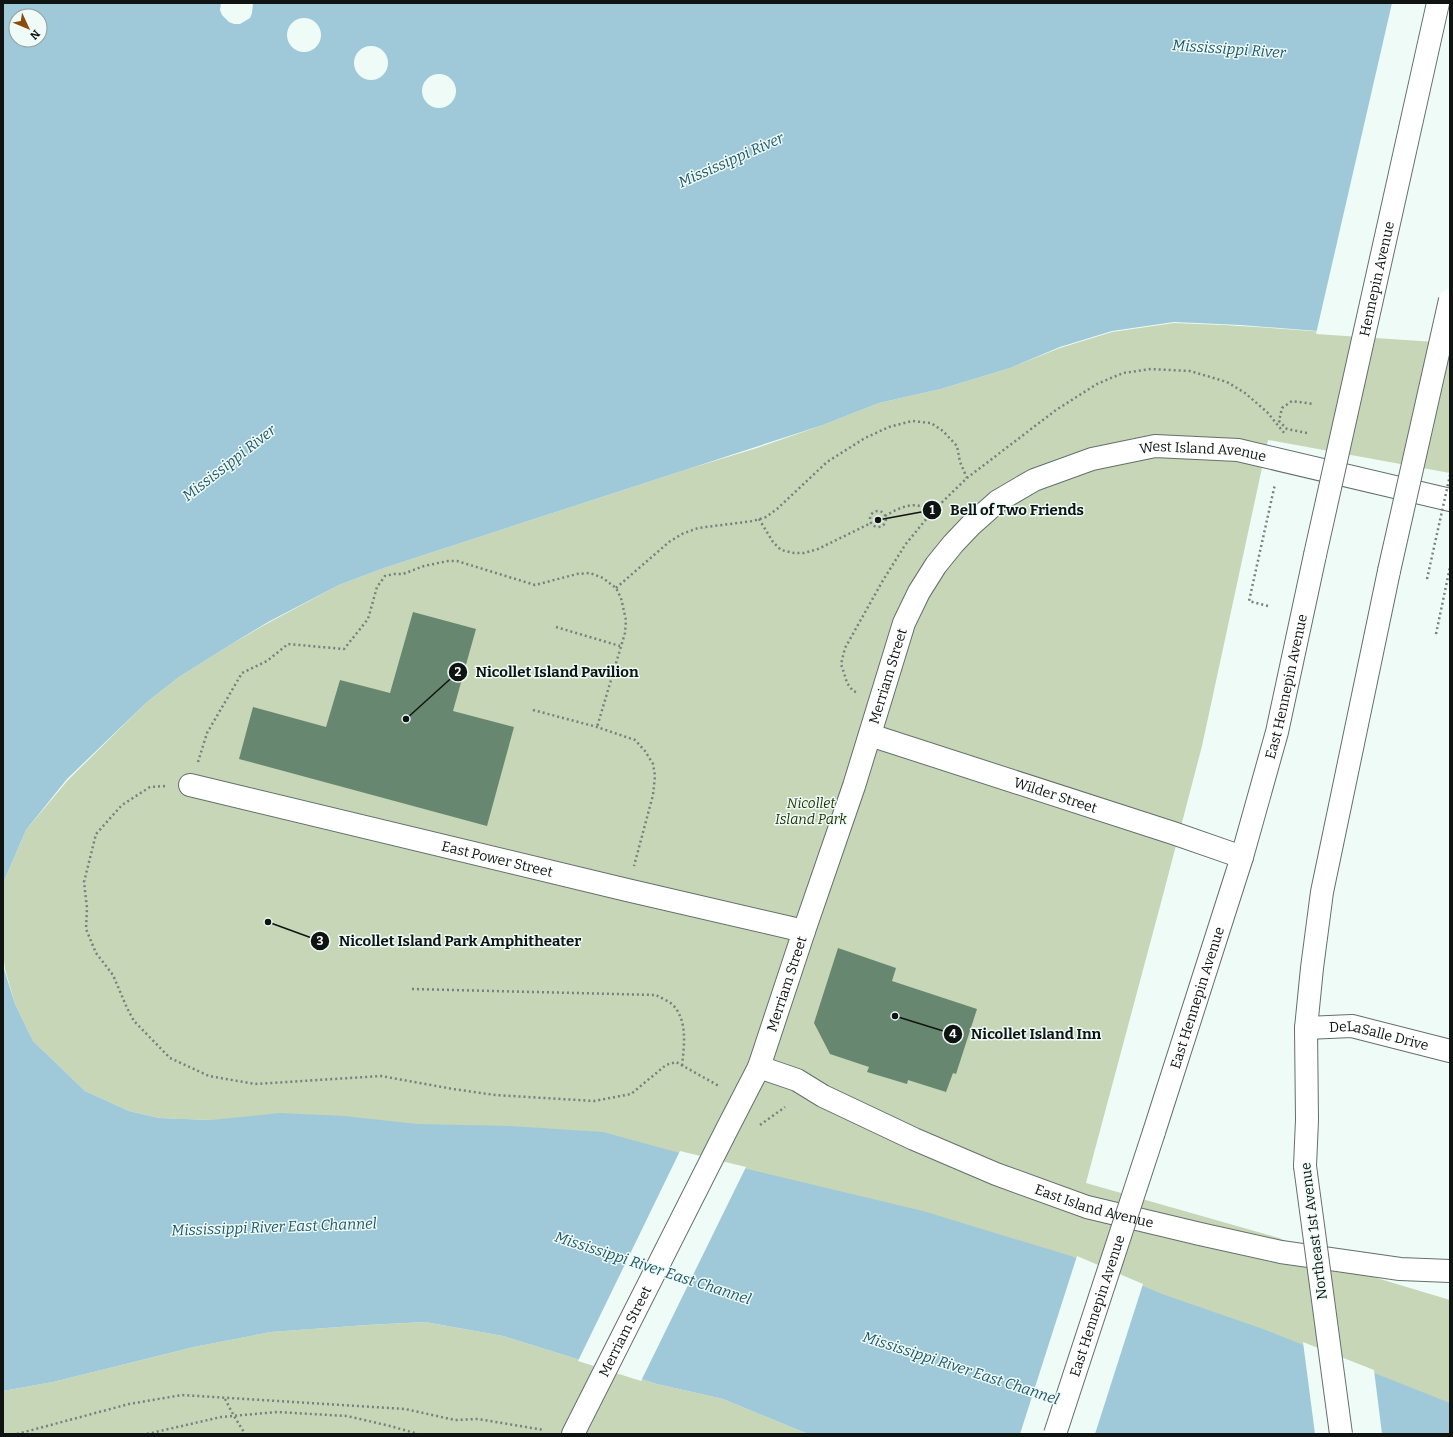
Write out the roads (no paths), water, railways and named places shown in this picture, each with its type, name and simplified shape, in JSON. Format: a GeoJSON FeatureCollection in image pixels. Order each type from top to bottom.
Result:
{"type":"FeatureCollection","features":[{"type":"Feature","properties":{"kind":"street","name":"Hennepin Avenue"},"geometry":{"type":"LineString","coordinates":[[1315,555],[1438,3]]}},
{"type":"Feature","properties":{"kind":"street"},"geometry":{"type":"LineString","coordinates":[[1306,1028],[1322,892],[1389,571],[1450,300]]}},
{"type":"Feature","properties":{"kind":"street","name":"West Island Avenue"},"geometry":{"type":"LineString","coordinates":[[971,525],[998,501],[1034,480],[1092,459],[1155,446],[1238,450],[1450,500]]}},
{"type":"Feature","properties":{"kind":"street","name":"Merriam Street"},"geometry":{"type":"LineString","coordinates":[[575,1430],[759,1067],[804,930],[854,786],[904,623],[919,592],[936,565],[971,525]]}},
{"type":"Feature","properties":{"kind":"street","name":"East Hennepin Avenue"},"geometry":{"type":"LineString","coordinates":[[1055,1434],[1242,857],[1277,732],[1315,555]]}},
{"type":"Feature","properties":{"kind":"street","name":"Wilder Street"},"geometry":{"type":"LineString","coordinates":[[870,734],[1242,857]]}},
{"type":"Feature","properties":{"kind":"street","name":"East Power Street"},"geometry":{"type":"LineString","coordinates":[[190,785],[627,890],[804,930]]}},
{"type":"Feature","properties":{"kind":"street","name":"DeLaSalle Drive"},"geometry":{"type":"LineString","coordinates":[[1306,1028],[1352,1026],[1450,1051]]}},
{"type":"Feature","properties":{"kind":"street","name":"Northeast 1st Avenue"},"geometry":{"type":"LineString","coordinates":[[1306,1028],[1307,1120],[1305,1166],[1340,1434]]}},
{"type":"Feature","properties":{"kind":"street","name":"East Island Avenue"},"geometry":{"type":"LineString","coordinates":[[759,1067],[797,1080],[823,1096],[996,1174],[1087,1207],[1281,1252],[1400,1269],[1450,1272]]}},
{"type":"Feature","properties":{"kind":"water","name":"Mississippi River"},"geometry":{"type":"Polygon","coordinates":[[[3,3],[1450,3],[1406,338],[1240,325],[1174,322],[1112,331],[1060,347],[1010,368],[941,389],[879,403],[823,425],[384,568],[339,585],[268,622],[230,645],[179,677],[147,702],[67,779],[26,830],[4,881],[3,903],[3,3]]]}},
{"type":"Feature","properties":{"kind":"water","name":"Mississippi River East Channel"},"geometry":{"type":"Polygon","coordinates":[[[3,953],[4,969],[15,1004],[33,1041],[85,1091],[129,1111],[159,1118],[211,1120],[280,1113],[344,1116],[417,1124],[510,1126],[603,1132],[676,1152],[923,1211],[1071,1256],[1162,1294],[1263,1329],[1450,1403],[1450,1434],[808,1434],[723,1399],[657,1384],[503,1336],[425,1322],[271,1332],[194,1347],[53,1382],[3,1391],[3,953]]]}},
{"type":"Feature","properties":{"kind":"place","name":"Bell of Two Friends"},"geometry":{"type":"Point","coordinates":[878,520]}},
{"type":"Feature","properties":{"kind":"place","name":"Nicollet Island Pavilion"},"geometry":{"type":"Point","coordinates":[406,719]}},
{"type":"Feature","properties":{"kind":"place","name":"Nicollet Island Park Amphitheater"},"geometry":{"type":"Point","coordinates":[268,922]}},
{"type":"Feature","properties":{"kind":"place","name":"Nicollet Island Inn"},"geometry":{"type":"Point","coordinates":[895,1016]}},
{"type":"Feature","properties":{"kind":"park label","name":"Nicollet Island Park"},"geometry":{"type":"Point","coordinates":[811,812]}}]}
